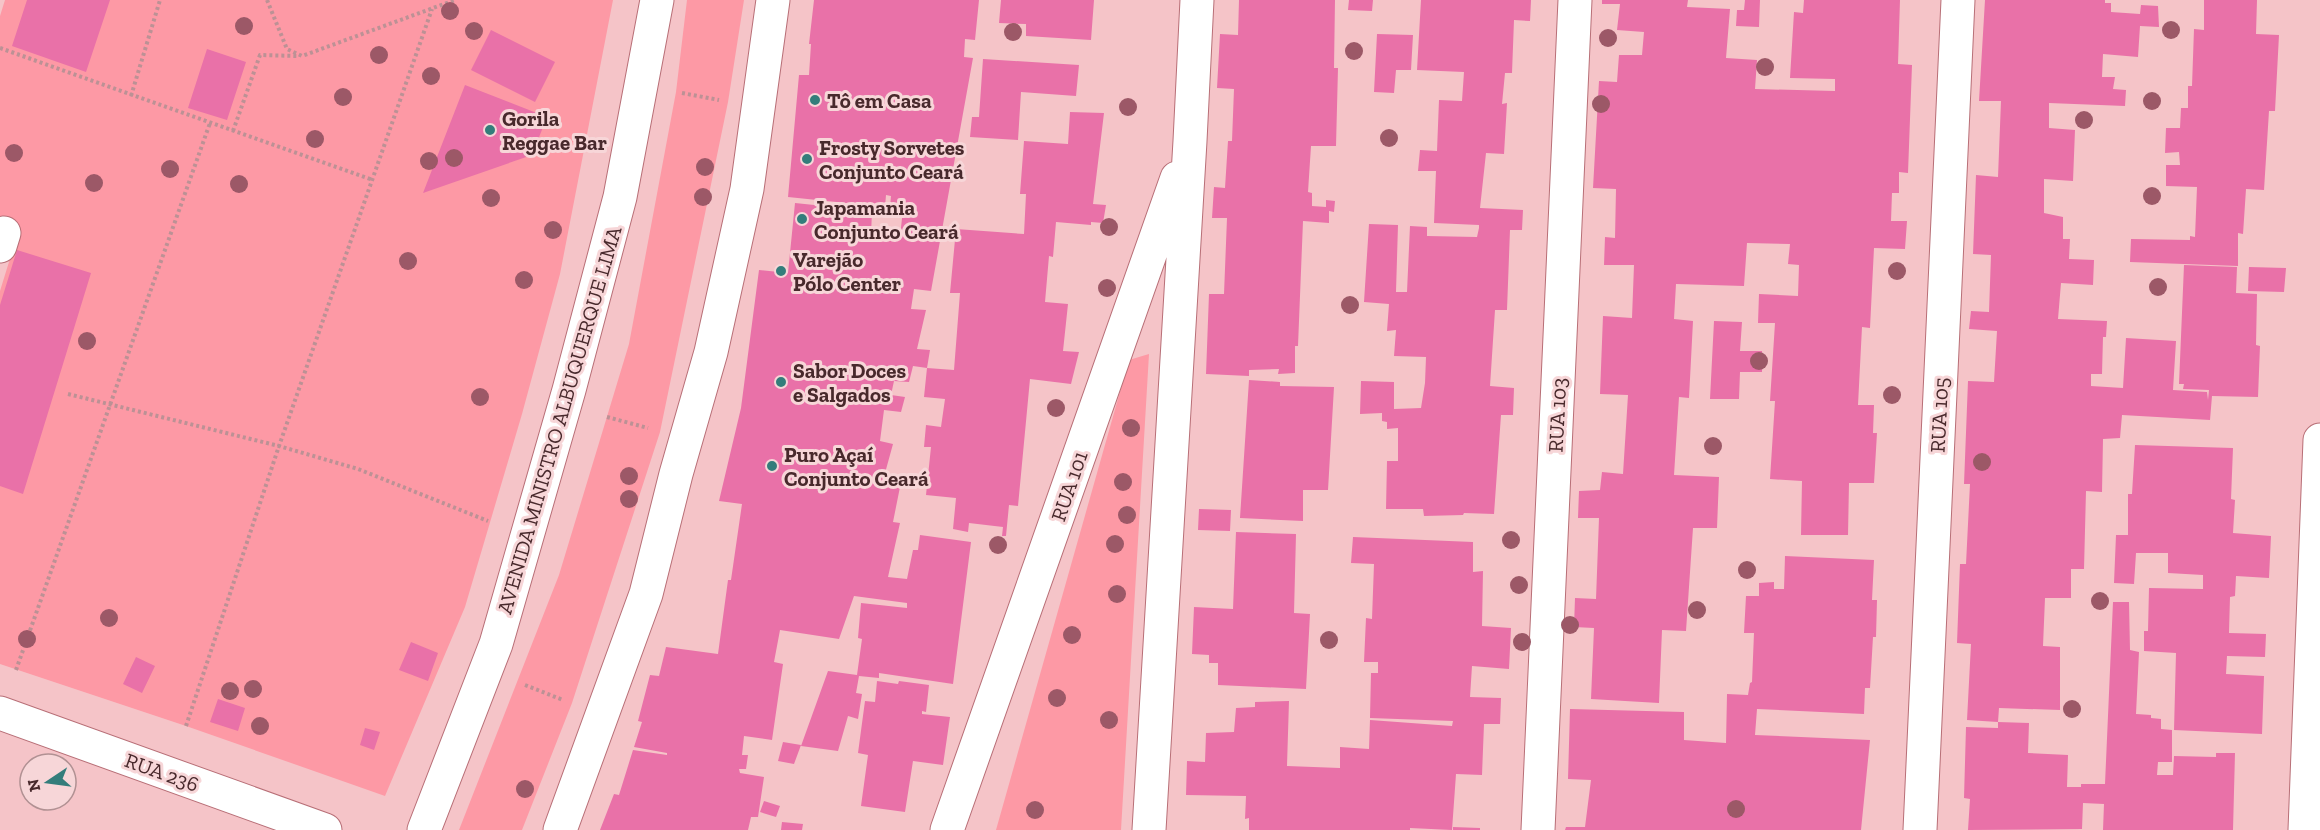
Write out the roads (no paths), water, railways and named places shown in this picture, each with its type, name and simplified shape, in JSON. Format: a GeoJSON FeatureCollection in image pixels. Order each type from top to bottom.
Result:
{"type":"FeatureCollection","features":[{"type":"Feature","properties":{"kind":"street","name":"AVENIDA MINISTRO ALBUQUERQUE LIMA"},"geometry":{"type":"LineString","coordinates":[[424,830],[496,644],[570,390],[620,197],[657,0]]}},
{"type":"Feature","properties":{"kind":"street"},"geometry":{"type":"LineString","coordinates":[[560,830],[646,594],[676,474],[711,352],[747,189],[773,0]]}},
{"type":"Feature","properties":{"kind":"street","name":"RUA 101"},"geometry":{"type":"LineString","coordinates":[[1149,830],[1197,0]]}},
{"type":"Feature","properties":{"kind":"street","name":"RUA 103"},"geometry":{"type":"LineString","coordinates":[[1538,830],[1575,0]]}},
{"type":"Feature","properties":{"kind":"street","name":"RUA 105"},"geometry":{"type":"LineString","coordinates":[[1920,830],[1958,0]]}},
{"type":"Feature","properties":{"kind":"street","name":"RUA 101"},"geometry":{"type":"LineString","coordinates":[[947,830],[1190,141]]}},
{"type":"Feature","properties":{"kind":"street"},"geometry":{"type":"LineString","coordinates":[[2305,830],[2320,440]]}},
{"type":"Feature","properties":{"kind":"street","name":"RUA 236"},"geometry":{"type":"LineString","coordinates":[[0,713],[325,830]]}},
{"type":"Feature","properties":{"kind":"place","name":"Tô em Casa"},"geometry":{"type":"Point","coordinates":[815,100]}},
{"type":"Feature","properties":{"kind":"place","name":"Gorila Reggae Bar"},"geometry":{"type":"Point","coordinates":[490,130]}},
{"type":"Feature","properties":{"kind":"place","name":"Frosty Sorvetes Conjunto Ceará"},"geometry":{"type":"Point","coordinates":[807,159]}},
{"type":"Feature","properties":{"kind":"place","name":"Japamania Conjunto Ceará"},"geometry":{"type":"Point","coordinates":[802,219]}},
{"type":"Feature","properties":{"kind":"place","name":"Varejão Pólo Center"},"geometry":{"type":"Point","coordinates":[781,271]}},
{"type":"Feature","properties":{"kind":"place","name":"Sabor Doces e Salgados"},"geometry":{"type":"Point","coordinates":[781,382]}},
{"type":"Feature","properties":{"kind":"place","name":"Puro Açaí Conjunto Ceará"},"geometry":{"type":"Point","coordinates":[772,466]}}]}
